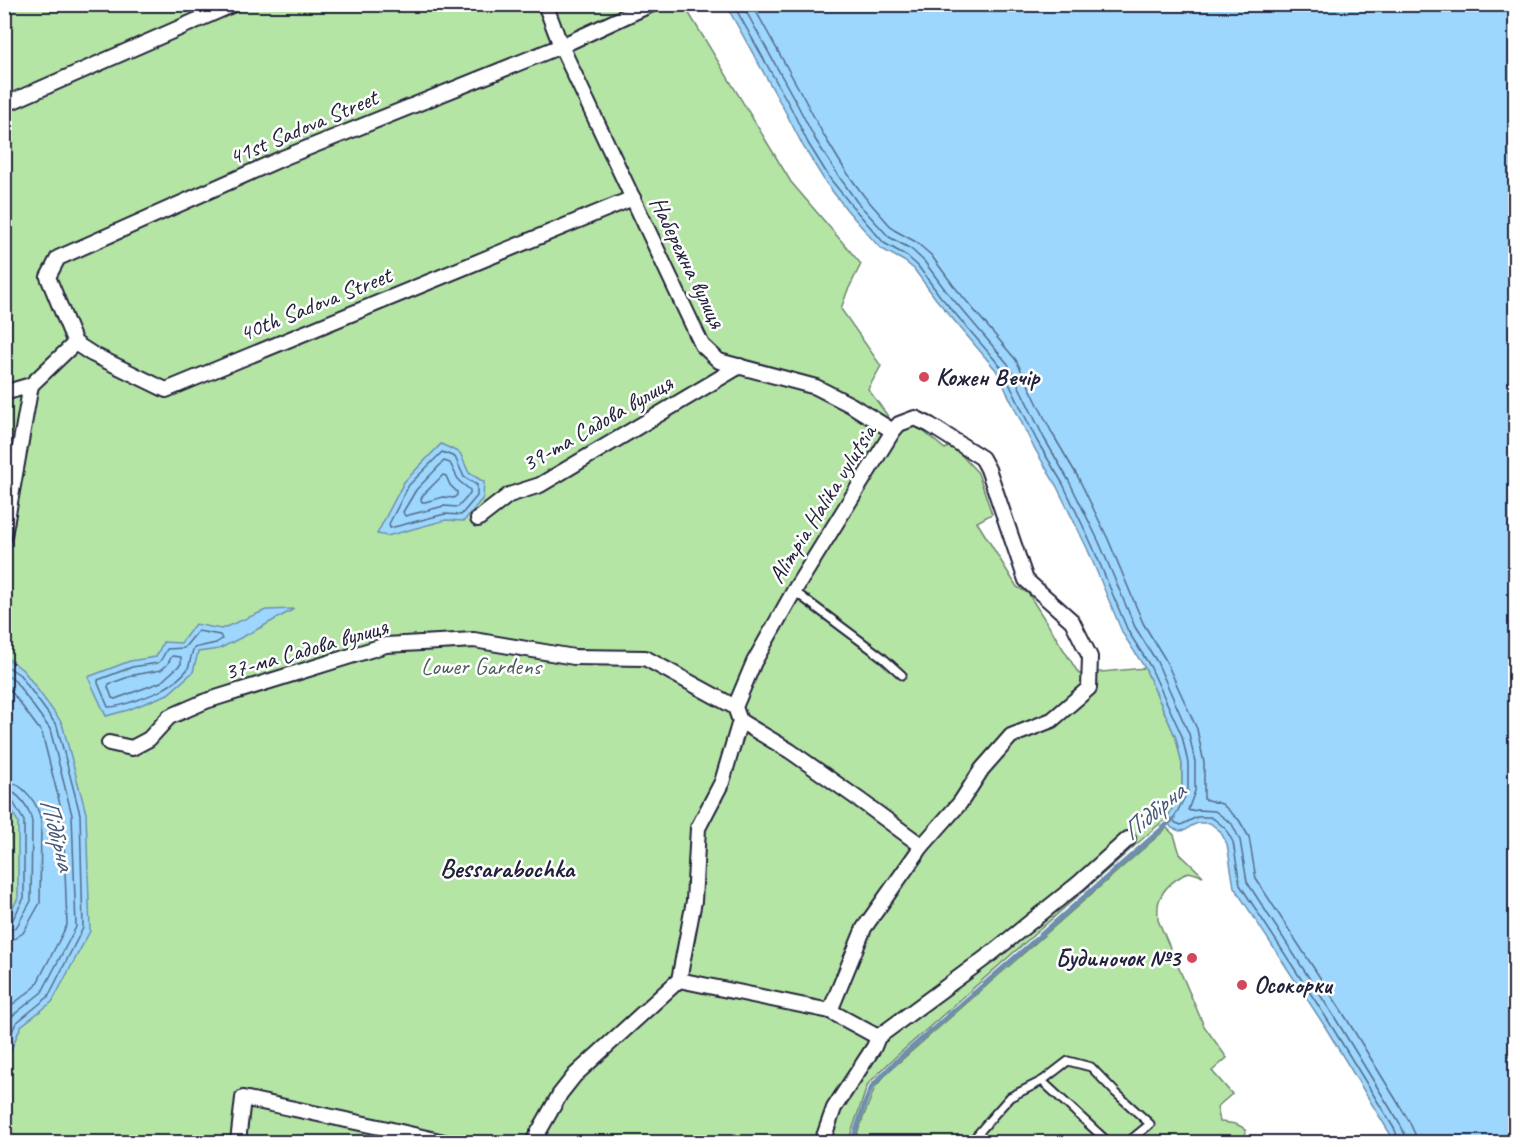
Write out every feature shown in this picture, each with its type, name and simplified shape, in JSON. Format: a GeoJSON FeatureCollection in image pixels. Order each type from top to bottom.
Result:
{"type":"FeatureCollection","features":[{"type":"Feature","properties":{"kind":"street"},"geometry":{"type":"LineString","coordinates":[[4,105],[234,4]]}},
{"type":"Feature","properties":{"kind":"street","name":"Набережна вулиця"},"geometry":{"type":"LineString","coordinates":[[545,4],[561,46],[702,345],[719,361],[816,387],[894,431]]}},
{"type":"Feature","properties":{"kind":"street","name":"41st Sadova Street"},"geometry":{"type":"LineString","coordinates":[[75,343],[48,278],[58,258],[285,157],[561,46],[652,4]]}},
{"type":"Feature","properties":{"kind":"street","name":"40th Sadova Street"},"geometry":{"type":"LineString","coordinates":[[75,343],[92,354],[166,390],[633,198]]}},
{"type":"Feature","properties":{"kind":"street"},"geometry":{"type":"LineString","coordinates":[[4,393],[31,385],[75,343]]}},
{"type":"Feature","properties":{"kind":"street","name":"39-та Садова вулиця"},"geometry":{"type":"LineString","coordinates":[[478,519],[509,495],[540,485],[740,366]]}},
{"type":"Feature","properties":{"kind":"street"},"geometry":{"type":"LineString","coordinates":[[4,536],[31,385]]}},
{"type":"Feature","properties":{"kind":"street","name":"Alimpia Halika vylutsia"},"geometry":{"type":"LineString","coordinates":[[735,707],[754,662],[794,591],[894,431],[899,424],[915,418],[982,458],[988,469],[1026,580],[1072,621],[1090,657],[1089,688],[1052,720],[1011,736],[982,769],[960,803],[922,846],[864,928],[830,1011]]}},
{"type":"Feature","properties":{"kind":"street","name":"37-ма Садова вулиця"},"geometry":{"type":"LineString","coordinates":[[109,743],[132,748],[149,739],[169,717],[206,701],[386,645],[408,643],[474,640],[574,657],[645,658],[735,707]]}},
{"type":"Feature","properties":{"kind":"street"},"geometry":{"type":"LineString","coordinates":[[533,1143],[560,1094],[575,1075],[680,980],[694,901],[698,828],[722,782],[740,721],[735,707]]}},
{"type":"Feature","properties":{"kind":"street"},"geometry":{"type":"LineString","coordinates":[[740,721],[790,751],[922,846]]}},
{"type":"Feature","properties":{"kind":"street"},"geometry":{"type":"LineString","coordinates":[[822,1143],[834,1108],[874,1047],[878,1036],[1000,946],[1079,883],[1128,839]]}},
{"type":"Feature","properties":{"kind":"street"},"geometry":{"type":"LineString","coordinates":[[680,980],[830,1011],[878,1036]]}},
{"type":"Feature","properties":{"kind":"street"},"geometry":{"type":"LineString","coordinates":[[238,1143],[243,1098],[379,1126],[444,1143]]}},
{"type":"Feature","properties":{"kind":"lane"},"geometry":{"type":"LineString","coordinates":[[794,591],[882,657],[902,675]]}},
{"type":"Feature","properties":{"kind":"lane"},"geometry":{"type":"LineString","coordinates":[[971,1143],[1011,1097],[1041,1082],[1068,1062],[1091,1067],[1116,1094],[1150,1124],[1128,1143]]}},
{"type":"Feature","properties":{"kind":"lane"},"geometry":{"type":"LineString","coordinates":[[1041,1082],[1108,1143]]}},
{"type":"Feature","properties":{"kind":"green space","name":"Lower Gardens"},"geometry":{"type":"Polygon","coordinates":[[[5,5],[684,5],[791,182],[861,264],[841,309],[881,366],[868,389],[901,434],[912,422],[945,449],[952,445],[978,473],[992,514],[977,522],[1017,587],[1028,593],[1079,674],[1145,668],[1176,738],[1182,764],[1182,791],[1167,819],[892,1060],[868,1084],[848,1142],[5,1142],[5,5]]]}},
{"type":"Feature","properties":{"kind":"green space"},"geometry":{"type":"Polygon","coordinates":[[[1167,828],[1174,835],[1180,854],[1203,876],[1189,872],[1168,887],[1159,901],[1158,920],[1204,1026],[1227,1058],[1212,1071],[1232,1094],[1217,1107],[1220,1122],[1244,1128],[1247,1142],[855,1142],[875,1087],[889,1071],[1167,828]]]}},
{"type":"Feature","properties":{"kind":"water"},"geometry":{"type":"Polygon","coordinates":[[[726,5],[1515,5],[1515,1142],[1395,1142],[1324,1025],[1234,887],[1227,844],[1220,831],[1210,823],[1198,823],[1180,831],[1172,828],[1168,823],[1167,819],[1182,791],[1182,764],[1176,738],[1145,668],[1123,634],[1087,548],[996,370],[936,299],[914,269],[880,248],[826,183],[803,146],[726,5]]]}},
{"type":"Feature","properties":{"kind":"water"},"geometry":{"type":"Polygon","coordinates":[[[441,444],[460,453],[469,473],[484,482],[483,498],[464,521],[446,520],[387,536],[377,534],[404,482],[441,444]]]}},
{"type":"Feature","properties":{"kind":"water"},"geometry":{"type":"Polygon","coordinates":[[[294,609],[219,649],[198,652],[193,672],[168,694],[128,710],[106,716],[88,677],[130,661],[156,657],[163,642],[181,643],[195,624],[221,629],[266,610],[294,609]]]}},
{"type":"Feature","properties":{"kind":"water"},"geometry":{"type":"Polygon","coordinates":[[[5,656],[24,671],[62,723],[86,813],[90,931],[52,1002],[21,1026],[5,1064],[5,922],[18,898],[18,822],[5,799],[5,656]]]}},
{"type":"Feature","properties":{"kind":"waterway","name":"Підбірна"},"geometry":{"type":"LineString","coordinates":[[852,1142],[872,1086],[894,1063],[1173,819]]}},
{"type":"Feature","properties":{"kind":"place","name":"Кожен Вечір"},"geometry":{"type":"Point","coordinates":[924,377]}},
{"type":"Feature","properties":{"kind":"place","name":"Будиночок №3"},"geometry":{"type":"Point","coordinates":[1192,958]}},
{"type":"Feature","properties":{"kind":"place","name":"Осокорки"},"geometry":{"type":"Point","coordinates":[1242,985]}},
{"type":"Feature","properties":{"kind":"district","name":"Bessarabochka"},"geometry":{"type":"Point","coordinates":[507,868]}}]}
